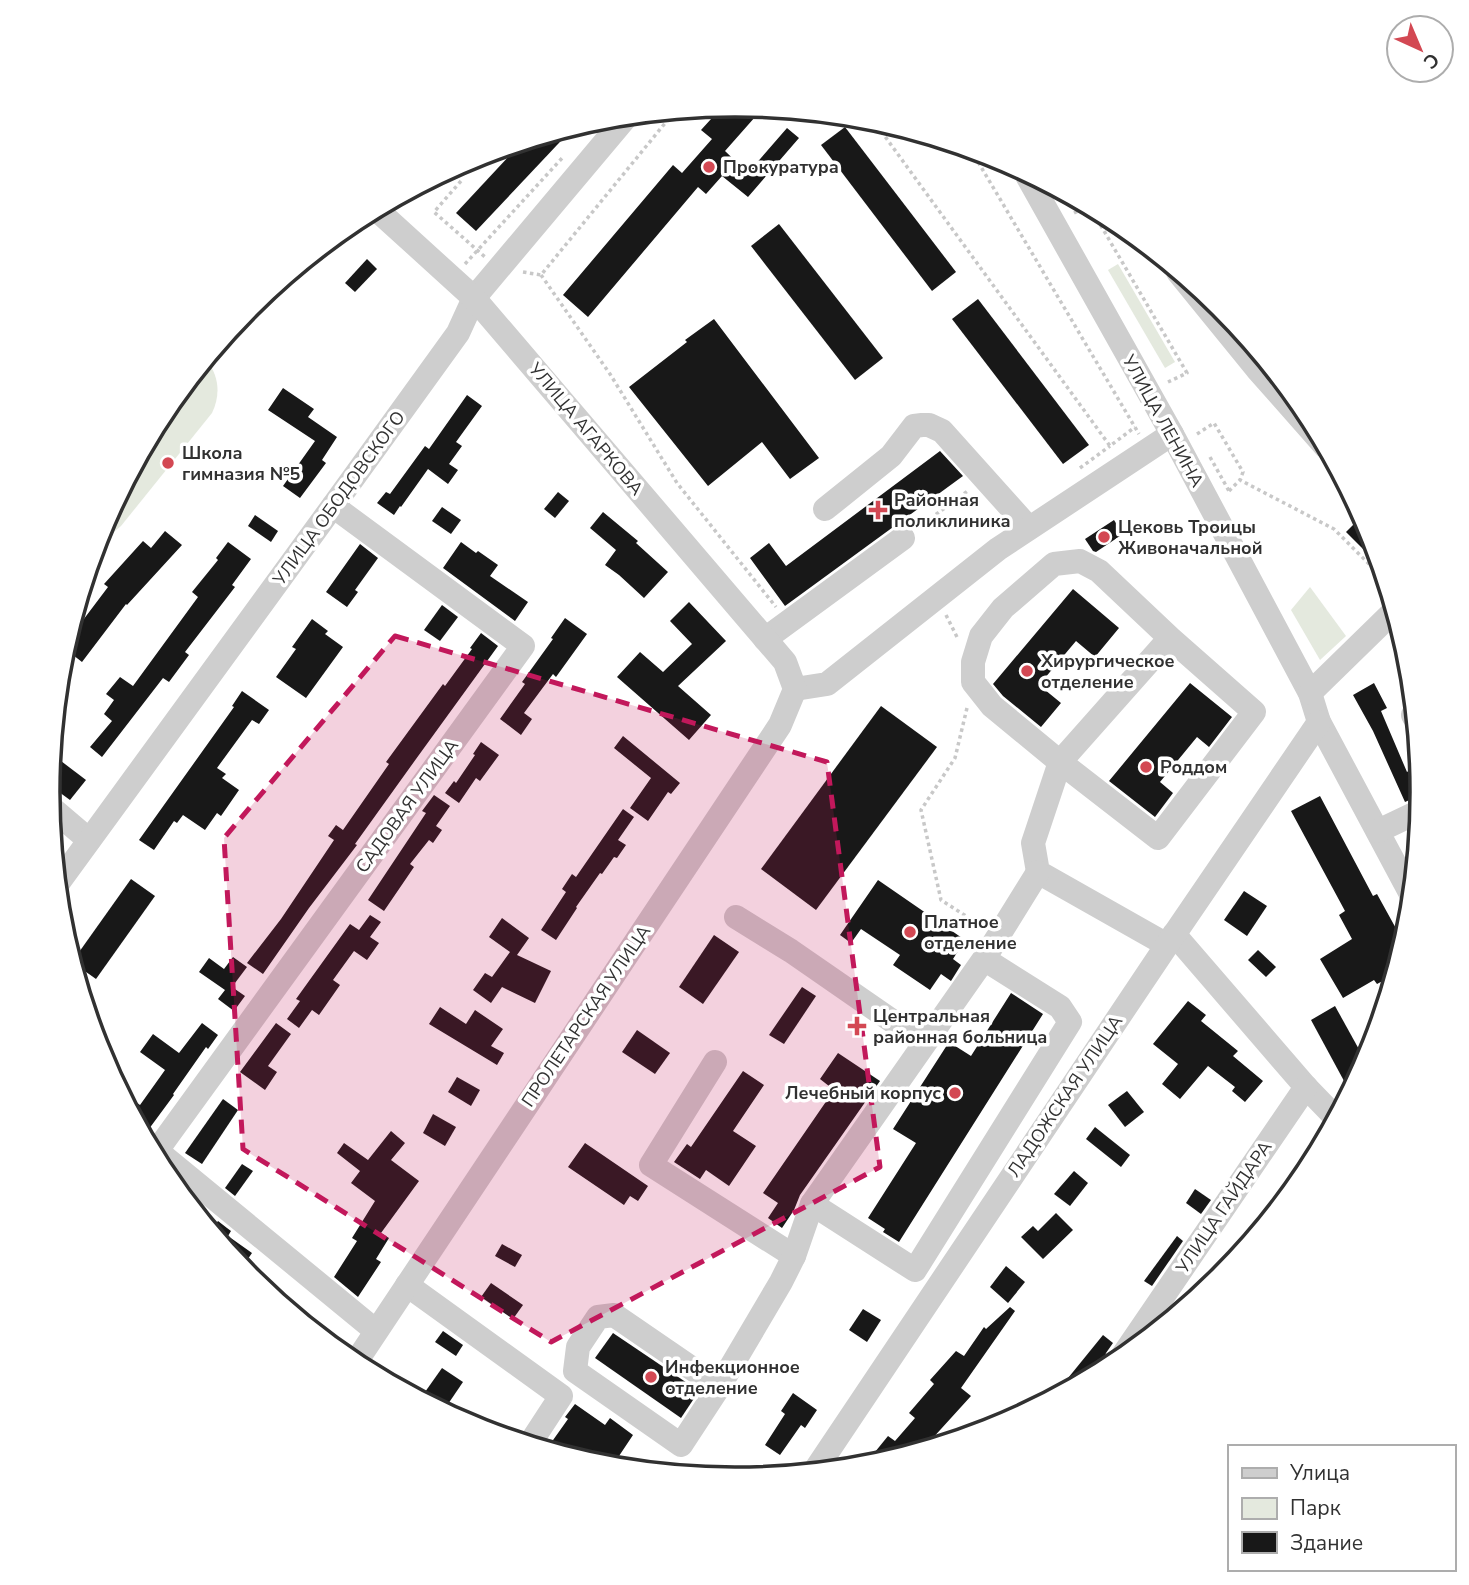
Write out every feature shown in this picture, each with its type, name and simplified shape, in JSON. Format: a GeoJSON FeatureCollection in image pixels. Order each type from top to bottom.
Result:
{"type":"FeatureCollection","features":[{"type":"Feature","properties":{"kind":"street","name":"УЛИЦА ОБОДОВСКОГО"},"geometry":{"type":"LineString","coordinates":[[64,874],[457,333],[474,298],[617,128]]}},
{"type":"Feature","properties":{"kind":"street","name":"УЛИЦА ЛЕНИНА"},"geometry":{"type":"LineString","coordinates":[[1032,187],[1172,434],[1310,694],[1319,722],[1404,881]]}},
{"type":"Feature","properties":{"kind":"street","name":"УЛИЦА АГАРКОВА"},"geometry":{"type":"LineString","coordinates":[[384,216],[474,298],[785,662],[795,689]]}},
{"type":"Feature","properties":{"kind":"street"},"geometry":{"type":"LineString","coordinates":[[825,509],[891,456],[914,426],[922,425],[936,427],[942,431],[1030,528]]}},
{"type":"Feature","properties":{"kind":"street"},"geometry":{"type":"LineString","coordinates":[[795,689],[827,684],[998,549],[1172,434]]}},
{"type":"Feature","properties":{"kind":"street","name":"САДОВАЯ УЛИЦА"},"geometry":{"type":"LineString","coordinates":[[160,1147],[523,646],[333,506]]}},
{"type":"Feature","properties":{"kind":"street"},"geometry":{"type":"LineString","coordinates":[[765,639],[904,538]]}},
{"type":"Feature","properties":{"kind":"street"},"geometry":{"type":"LineString","coordinates":[[1080,561],[1099,571],[1254,712],[1158,838],[992,706],[973,682],[973,662],[981,636],[1003,608],[1054,565],[1080,561]]}},
{"type":"Feature","properties":{"kind":"street"},"geometry":{"type":"LineString","coordinates":[[1310,694],[1386,619]]}},
{"type":"Feature","properties":{"kind":"street"},"geometry":{"type":"LineString","coordinates":[[719,1387],[614,1315],[598,1317],[578,1347],[575,1371],[681,1445],[719,1387],[794,1256],[812,1204],[984,959],[1038,872],[1033,843],[1060,762],[1170,638]]}},
{"type":"Feature","properties":{"kind":"street","name":"ПРОЛЕТАРСКАЯ УЛИЦА"},"geometry":{"type":"LineString","coordinates":[[360,1355],[780,724],[795,689]]}},
{"type":"Feature","properties":{"kind":"street","name":"ЛАДОЖСКАЯ УЛИЦА"},"geometry":{"type":"LineString","coordinates":[[821,1462],[1319,722]]}},
{"type":"Feature","properties":{"kind":"street"},"geometry":{"type":"LineString","coordinates":[[61,816],[89,840]]}},
{"type":"Feature","properties":{"kind":"street"},"geometry":{"type":"LineString","coordinates":[[1378,831],[1409,816]]}},
{"type":"Feature","properties":{"kind":"street"},"geometry":{"type":"LineString","coordinates":[[1038,872],[1171,940],[1329,1111]]}},
{"type":"Feature","properties":{"kind":"street"},"geometry":{"type":"LineString","coordinates":[[736,917],[791,951],[924,1043]]}},
{"type":"Feature","properties":{"kind":"street"},"geometry":{"type":"LineString","coordinates":[[812,1204],[915,1270],[1070,1022],[1060,1007],[984,959]]}},
{"type":"Feature","properties":{"kind":"street"},"geometry":{"type":"LineString","coordinates":[[715,1062],[651,1165],[794,1256]]}},
{"type":"Feature","properties":{"kind":"street","name":"УЛИЦА ГАЙДАРА"},"geometry":{"type":"LineString","coordinates":[[1138,1333],[1306,1087]]}},
{"type":"Feature","properties":{"kind":"street"},"geometry":{"type":"LineString","coordinates":[[174,1169],[376,1331]]}},
{"type":"Feature","properties":{"kind":"street"},"geometry":{"type":"LineString","coordinates":[[407,1285],[561,1396],[534,1437]]}},
{"type":"Feature","properties":{"kind":"path"},"geometry":{"type":"LineString","coordinates":[[884,134],[1110,446],[1135,427]]}},
{"type":"Feature","properties":{"kind":"path"},"geometry":{"type":"LineString","coordinates":[[477,250],[570,149]]}},
{"type":"Feature","properties":{"kind":"path"},"geometry":{"type":"LineString","coordinates":[[979,164],[1148,450]]}},
{"type":"Feature","properties":{"kind":"path"},"geometry":{"type":"LineString","coordinates":[[1074,213],[1078,211]]}},
{"type":"Feature","properties":{"kind":"path"},"geometry":{"type":"LineString","coordinates":[[1099,225],[1187,373],[1168,382]]}},
{"type":"Feature","properties":{"kind":"path"},"geometry":{"type":"LineString","coordinates":[[541,275],[610,374],[677,484],[789,622]]}},
{"type":"Feature","properties":{"kind":"path"},"geometry":{"type":"LineString","coordinates":[[1197,433],[1214,423],[1243,472],[1240,480],[1228,491]]}},
{"type":"Feature","properties":{"kind":"path"},"geometry":{"type":"LineString","coordinates":[[904,538],[985,478]]}},
{"type":"Feature","properties":{"kind":"path"},"geometry":{"type":"LineString","coordinates":[[1240,480],[1334,529],[1370,565]]}},
{"type":"Feature","properties":{"kind":"path"},"geometry":{"type":"LineString","coordinates":[[938,596],[958,640]]}},
{"type":"Feature","properties":{"kind":"path"},"geometry":{"type":"LineString","coordinates":[[973,682],[955,758],[921,810],[942,900],[998,936]]}},
{"type":"Feature","properties":{"kind":"highlighted area"},"geometry":{"type":"Polygon","coordinates":[[[395,636],[827,762],[880,1167],[551,1342],[243,1149],[224,838],[395,636]]]}},
{"type":"Feature","properties":{"kind":"green space"},"geometry":{"type":"Polygon","coordinates":[[[1118,264],[1175,362],[1165,368],[1108,270],[1118,264]]]}},
{"type":"Feature","properties":{"kind":"green space"},"geometry":{"type":"Polygon","coordinates":[[[211,367],[217,385],[217,399],[212,413],[121,526],[111,534],[150,455],[173,417],[211,367]]]}},
{"type":"Feature","properties":{"kind":"green space"},"geometry":{"type":"Polygon","coordinates":[[[1310,587],[1346,636],[1320,660],[1291,610],[1310,587]]]}},
{"type":"Feature","properties":{"kind":"building"},"geometry":{"type":"Polygon","coordinates":[[[712,118],[754,118],[725,151],[748,173],[787,128],[799,138],[748,197],[722,176],[706,194],[698,187],[588,317],[563,295],[673,165],[682,173],[712,139],[701,130],[712,118]]]}},
{"type":"Feature","properties":{"kind":"building"},"geometry":{"type":"Polygon","coordinates":[[[845,127],[956,272],[932,291],[821,145],[845,127]]]}},
{"type":"Feature","properties":{"kind":"building"},"geometry":{"type":"Polygon","coordinates":[[[561,141],[476,231],[456,213],[508,157],[561,141]]]}},
{"type":"Feature","properties":{"kind":"building"},"geometry":{"type":"Polygon","coordinates":[[[779,224],[883,358],[855,380],[751,246],[779,224]]]}},
{"type":"Feature","properties":{"kind":"building"},"geometry":{"type":"Polygon","coordinates":[[[367,259],[377,269],[355,292],[345,283],[367,259]]]}},
{"type":"Feature","properties":{"kind":"building"},"geometry":{"type":"Polygon","coordinates":[[[978,299],[1089,445],[1063,464],[952,319],[978,299]]]}},
{"type":"Feature","properties":{"kind":"building"},"geometry":{"type":"Polygon","coordinates":[[[714,319],[819,458],[790,479],[762,442],[708,486],[629,387],[714,319]]]}},
{"type":"Feature","properties":{"kind":"building"},"geometry":{"type":"Polygon","coordinates":[[[283,388],[314,409],[308,417],[337,437],[322,460],[326,463],[300,498],[283,486],[315,441],[268,410],[283,388]]]}},
{"type":"Feature","properties":{"kind":"building"},"geometry":{"type":"Polygon","coordinates":[[[467,395],[482,406],[456,442],[462,446],[449,464],[458,470],[448,484],[428,469],[394,515],[377,503],[386,492],[390,494],[425,446],[429,449],[467,395]]]}},
{"type":"Feature","properties":{"kind":"building"},"geometry":{"type":"Polygon","coordinates":[[[940,451],[963,476],[785,606],[750,558],[769,543],[786,566],[940,451]]]}},
{"type":"Feature","properties":{"kind":"building"},"geometry":{"type":"Polygon","coordinates":[[[558,492],[569,501],[555,518],[544,509],[558,492]]]}},
{"type":"Feature","properties":{"kind":"building"},"geometry":{"type":"Polygon","coordinates":[[[442,507],[461,520],[451,534],[432,521],[442,507]]]}},
{"type":"Feature","properties":{"kind":"building"},"geometry":{"type":"Polygon","coordinates":[[[603,512],[638,541],[636,543],[668,572],[644,598],[605,565],[616,550],[590,528],[603,512]]]}},
{"type":"Feature","properties":{"kind":"building"},"geometry":{"type":"Polygon","coordinates":[[[255,515],[278,531],[271,542],[248,526],[255,515]]]}},
{"type":"Feature","properties":{"kind":"building","name":"Цековь Троицы Живоначальной"},"geometry":{"type":"Polygon","coordinates":[[[1114,520],[1123,534],[1096,552],[1093,551],[1085,539],[1114,520]]]}},
{"type":"Feature","properties":{"kind":"building"},"geometry":{"type":"Polygon","coordinates":[[[1354,524],[1364,550],[1346,532],[1354,524]]]}},
{"type":"Feature","properties":{"kind":"building"},"geometry":{"type":"Polygon","coordinates":[[[165,531],[182,545],[126,604],[82,662],[73,655],[82,621],[108,587],[104,584],[143,541],[151,548],[165,531]]]}},
{"type":"Feature","properties":{"kind":"building"},"geometry":{"type":"Polygon","coordinates":[[[228,542],[251,559],[232,585],[235,587],[185,652],[189,655],[169,682],[163,678],[102,757],[90,747],[112,721],[104,714],[114,700],[106,694],[120,677],[133,686],[198,597],[192,592],[218,560],[216,558],[228,542]]]}},
{"type":"Feature","properties":{"kind":"building"},"geometry":{"type":"Polygon","coordinates":[[[461,542],[498,565],[490,576],[528,602],[515,621],[443,568],[461,542]]]}},
{"type":"Feature","properties":{"kind":"building"},"geometry":{"type":"Polygon","coordinates":[[[360,544],[378,558],[355,590],[358,592],[347,607],[326,592],[360,544]]]}},
{"type":"Feature","properties":{"kind":"building","name":"Хирургическое отделение"},"geometry":{"type":"Polygon","coordinates":[[[1073,589],[1119,628],[1095,657],[1076,641],[1039,685],[1061,703],[1041,727],[1003,696],[993,684],[1073,589]]]}},
{"type":"Feature","properties":{"kind":"building"},"geometry":{"type":"Polygon","coordinates":[[[689,602],[726,641],[678,686],[711,715],[689,740],[617,677],[640,652],[663,672],[692,644],[670,621],[689,602]]]}},
{"type":"Feature","properties":{"kind":"building"},"geometry":{"type":"Polygon","coordinates":[[[442,605],[458,617],[440,641],[424,630],[442,605]]]}},
{"type":"Feature","properties":{"kind":"building"},"geometry":{"type":"Polygon","coordinates":[[[565,618],[587,634],[556,677],[553,674],[524,713],[532,719],[521,735],[500,719],[565,618]]]}},
{"type":"Feature","properties":{"kind":"building"},"geometry":{"type":"Polygon","coordinates":[[[312,619],[328,631],[325,634],[343,647],[306,698],[276,677],[296,649],[292,647],[312,619]]]}},
{"type":"Feature","properties":{"kind":"building"},"geometry":{"type":"Polygon","coordinates":[[[481,633],[498,646],[263,974],[247,963],[281,919],[334,840],[328,836],[336,825],[343,830],[389,764],[386,762],[443,684],[445,686],[481,633]]]}},
{"type":"Feature","properties":{"kind":"building","name":"Роддом"},"geometry":{"type":"Polygon","coordinates":[[[1190,683],[1232,717],[1209,747],[1197,737],[1160,782],[1173,793],[1155,817],[1109,781],[1190,683]]]}},
{"type":"Feature","properties":{"kind":"building"},"geometry":{"type":"Polygon","coordinates":[[[1374,683],[1387,708],[1381,711],[1407,772],[1409,771],[1410,800],[1405,802],[1373,731],[1353,695],[1374,683]]]}},
{"type":"Feature","properties":{"kind":"building"},"geometry":{"type":"Polygon","coordinates":[[[242,691],[269,710],[259,724],[252,720],[217,768],[226,774],[222,778],[239,790],[221,816],[217,813],[205,830],[183,815],[177,823],[174,821],[154,850],[139,840],[234,707],[232,706],[242,691]]]}},
{"type":"Feature","properties":{"kind":"building"},"geometry":{"type":"Polygon","coordinates":[[[881,706],[937,747],[816,910],[761,869],[881,706]]]}},
{"type":"Feature","properties":{"kind":"building"},"geometry":{"type":"Polygon","coordinates":[[[623,736],[680,783],[671,794],[668,792],[648,821],[630,808],[651,778],[614,748],[623,736]]]}},
{"type":"Feature","properties":{"kind":"building"},"geometry":{"type":"Polygon","coordinates":[[[481,742],[499,755],[480,781],[476,778],[459,803],[445,793],[454,781],[456,783],[481,742]]]}},
{"type":"Feature","properties":{"kind":"building"},"geometry":{"type":"Polygon","coordinates":[[[61,761],[86,780],[70,800],[60,793],[61,761]]]}},
{"type":"Feature","properties":{"kind":"building"},"geometry":{"type":"Polygon","coordinates":[[[434,795],[450,806],[436,826],[442,830],[433,843],[429,840],[410,864],[414,867],[384,911],[368,900],[426,813],[422,811],[434,795]]]}},
{"type":"Feature","properties":{"kind":"building"},"geometry":{"type":"Polygon","coordinates":[[[1320,796],[1373,896],[1377,894],[1396,928],[1382,981],[1377,984],[1374,980],[1343,998],[1320,959],[1352,939],[1339,915],[1345,911],[1291,811],[1320,796]]]}},
{"type":"Feature","properties":{"kind":"building"},"geometry":{"type":"Polygon","coordinates":[[[623,809],[634,817],[618,840],[626,845],[617,858],[614,857],[602,874],[600,873],[556,940],[541,930],[566,892],[562,889],[572,874],[576,877],[623,809]]]}},
{"type":"Feature","properties":{"kind":"building"},"geometry":{"type":"Polygon","coordinates":[[[131,879],[155,896],[96,979],[84,970],[79,952],[131,879]]]}},
{"type":"Feature","properties":{"kind":"building","name":"Платное отделение"},"geometry":{"type":"Polygon","coordinates":[[[878,880],[965,940],[953,959],[961,965],[951,981],[941,974],[930,990],[893,965],[900,955],[861,929],[851,943],[840,935],[878,880]]]}},
{"type":"Feature","properties":{"kind":"building"},"geometry":{"type":"Polygon","coordinates":[[[1244,891],[1267,906],[1247,936],[1224,920],[1244,891]]]}},
{"type":"Feature","properties":{"kind":"building"},"geometry":{"type":"Polygon","coordinates":[[[370,915],[381,922],[370,937],[379,943],[367,960],[354,951],[333,980],[340,985],[319,1015],[312,1010],[299,1028],[287,1019],[300,1001],[296,999],[350,924],[359,930],[370,915]]]}},
{"type":"Feature","properties":{"kind":"building"},"geometry":{"type":"Polygon","coordinates":[[[502,918],[529,938],[517,955],[551,971],[535,1003],[502,987],[491,1003],[473,990],[485,973],[492,977],[510,952],[489,937],[502,918]]]}},
{"type":"Feature","properties":{"kind":"building"},"geometry":{"type":"Polygon","coordinates":[[[714,935],[739,952],[703,1004],[679,987],[714,935]]]}},
{"type":"Feature","properties":{"kind":"building"},"geometry":{"type":"Polygon","coordinates":[[[1258,950],[1276,967],[1266,977],[1248,960],[1258,950]]]}},
{"type":"Feature","properties":{"kind":"building"},"geometry":{"type":"Polygon","coordinates":[[[233,957],[247,967],[232,987],[245,996],[234,1011],[218,999],[225,990],[199,972],[209,958],[224,969],[233,957]]]}},
{"type":"Feature","properties":{"kind":"building"},"geometry":{"type":"Polygon","coordinates":[[[802,987],[816,996],[784,1044],[769,1035],[802,987]]]}},
{"type":"Feature","properties":{"kind":"building","name":"Лечебный корпус"},"geometry":{"type":"Polygon","coordinates":[[[1011,993],[1043,1014],[899,1242],[868,1218],[916,1143],[893,1129],[949,1042],[971,1056],[1011,993]]]}},
{"type":"Feature","properties":{"kind":"building"},"geometry":{"type":"Polygon","coordinates":[[[1188,1001],[1206,1015],[1201,1021],[1238,1051],[1233,1056],[1263,1081],[1245,1102],[1232,1091],[1235,1087],[1208,1066],[1180,1099],[1162,1084],[1178,1064],[1153,1044],[1188,1001]]]}},
{"type":"Feature","properties":{"kind":"building"},"geometry":{"type":"Polygon","coordinates":[[[1335,1006],[1359,1049],[1344,1081],[1311,1020],[1335,1006]]]}},
{"type":"Feature","properties":{"kind":"building"},"geometry":{"type":"Polygon","coordinates":[[[440,1007],[466,1024],[475,1010],[503,1029],[491,1046],[504,1053],[497,1065],[429,1024],[440,1007]]]}},
{"type":"Feature","properties":{"kind":"building"},"geometry":{"type":"Polygon","coordinates":[[[202,1023],[218,1035],[208,1049],[206,1047],[149,1129],[134,1101],[140,1105],[165,1070],[140,1052],[153,1034],[179,1053],[202,1023]]]}},
{"type":"Feature","properties":{"kind":"building"},"geometry":{"type":"Polygon","coordinates":[[[276,1023],[291,1034],[268,1066],[277,1072],[265,1090],[240,1072],[276,1023]]]}},
{"type":"Feature","properties":{"kind":"building"},"geometry":{"type":"Polygon","coordinates":[[[637,1030],[670,1053],[655,1074],[622,1052],[637,1030]]]}},
{"type":"Feature","properties":{"kind":"building"},"geometry":{"type":"Polygon","coordinates":[[[838,1053],[880,1081],[800,1195],[782,1228],[768,1218],[778,1203],[763,1193],[834,1090],[820,1079],[838,1053]]]}},
{"type":"Feature","properties":{"kind":"building"},"geometry":{"type":"Polygon","coordinates":[[[743,1071],[764,1085],[733,1131],[756,1146],[729,1186],[706,1170],[700,1179],[674,1162],[687,1144],[691,1147],[743,1071]]]}},
{"type":"Feature","properties":{"kind":"building"},"geometry":{"type":"Polygon","coordinates":[[[457,1077],[480,1090],[471,1106],[448,1092],[457,1077]]]}},
{"type":"Feature","properties":{"kind":"building"},"geometry":{"type":"Polygon","coordinates":[[[1127,1091],[1144,1112],[1125,1127],[1108,1105],[1127,1091]]]}},
{"type":"Feature","properties":{"kind":"building"},"geometry":{"type":"Polygon","coordinates":[[[223,1099],[238,1110],[202,1164],[185,1153],[223,1099]]]}},
{"type":"Feature","properties":{"kind":"building"},"geometry":{"type":"Polygon","coordinates":[[[433,1114],[456,1127],[445,1146],[423,1133],[433,1114]]]}},
{"type":"Feature","properties":{"kind":"building"},"geometry":{"type":"Polygon","coordinates":[[[1095,1127],[1130,1155],[1121,1167],[1086,1139],[1095,1127]]]}},
{"type":"Feature","properties":{"kind":"building"},"geometry":{"type":"Polygon","coordinates":[[[391,1131],[405,1143],[391,1160],[419,1181],[381,1233],[389,1238],[376,1259],[381,1262],[358,1297],[334,1277],[357,1241],[352,1238],[375,1201],[351,1183],[360,1171],[337,1153],[344,1143],[368,1160],[391,1131]]]}},
{"type":"Feature","properties":{"kind":"building"},"geometry":{"type":"Polygon","coordinates":[[[585,1143],[648,1186],[638,1201],[630,1196],[624,1205],[568,1167],[585,1143]]]}},
{"type":"Feature","properties":{"kind":"building"},"geometry":{"type":"Polygon","coordinates":[[[242,1164],[253,1171],[235,1196],[225,1188],[242,1164]]]}},
{"type":"Feature","properties":{"kind":"building"},"geometry":{"type":"Polygon","coordinates":[[[1074,1171],[1088,1183],[1070,1206],[1054,1194],[1074,1171]]]}},
{"type":"Feature","properties":{"kind":"building"},"geometry":{"type":"Polygon","coordinates":[[[1195,1189],[1211,1200],[1201,1214],[1186,1203],[1195,1189]]]}},
{"type":"Feature","properties":{"kind":"building"},"geometry":{"type":"Polygon","coordinates":[[[1056,1213],[1073,1230],[1043,1259],[1021,1237],[1033,1226],[1038,1231],[1056,1213]]]}},
{"type":"Feature","properties":{"kind":"building"},"geometry":{"type":"Polygon","coordinates":[[[218,1221],[231,1231],[228,1236],[252,1253],[247,1260],[216,1224],[218,1221]]]}},
{"type":"Feature","properties":{"kind":"building"},"geometry":{"type":"Polygon","coordinates":[[[1177,1236],[1183,1241],[1152,1286],[1144,1281],[1177,1236]]]}},
{"type":"Feature","properties":{"kind":"building"},"geometry":{"type":"Polygon","coordinates":[[[502,1244],[522,1255],[515,1267],[495,1256],[502,1244]]]}},
{"type":"Feature","properties":{"kind":"building"},"geometry":{"type":"Polygon","coordinates":[[[1006,1266],[1025,1282],[1008,1303],[990,1287],[1006,1266]]]}},
{"type":"Feature","properties":{"kind":"building"},"geometry":{"type":"Polygon","coordinates":[[[491,1283],[523,1305],[513,1319],[481,1297],[491,1283]]]}},
{"type":"Feature","properties":{"kind":"building"},"geometry":{"type":"Polygon","coordinates":[[[1010,1307],[1015,1311],[961,1388],[971,1396],[934,1437],[875,1452],[888,1436],[895,1441],[915,1418],[909,1413],[934,1384],[930,1380],[956,1351],[964,1356],[984,1327],[986,1329],[1010,1307]]]}},
{"type":"Feature","properties":{"kind":"building"},"geometry":{"type":"Polygon","coordinates":[[[863,1309],[881,1320],[867,1342],[849,1330],[863,1309]]]}},
{"type":"Feature","properties":{"kind":"building"},"geometry":{"type":"Polygon","coordinates":[[[443,1331],[463,1345],[456,1356],[435,1342],[443,1331]]]}},
{"type":"Feature","properties":{"kind":"building","name":"Инфекционное отделение"},"geometry":{"type":"Polygon","coordinates":[[[613,1333],[699,1391],[681,1418],[595,1358],[613,1333]]]}},
{"type":"Feature","properties":{"kind":"building"},"geometry":{"type":"Polygon","coordinates":[[[1103,1335],[1113,1343],[1105,1357],[1066,1380],[1103,1335]]]}},
{"type":"Feature","properties":{"kind":"building"},"geometry":{"type":"Polygon","coordinates":[[[442,1368],[463,1382],[448,1404],[425,1392],[442,1368]]]}},
{"type":"Feature","properties":{"kind":"building"},"geometry":{"type":"Polygon","coordinates":[[[793,1393],[817,1410],[805,1428],[801,1425],[780,1455],[765,1445],[785,1414],[781,1411],[793,1393]]]}},
{"type":"Feature","properties":{"kind":"building"},"geometry":{"type":"Polygon","coordinates":[[[575,1404],[605,1425],[610,1418],[633,1435],[618,1457],[552,1442],[568,1419],[565,1417],[575,1404]]]}},
{"type":"Feature","properties":{"kind":"place","name":"Прокуратура"},"geometry":{"type":"Point","coordinates":[709,167]}},
{"type":"Feature","properties":{"kind":"place","name":"Школа гимназия №5"},"geometry":{"type":"Point","coordinates":[168,463]}},
{"type":"Feature","properties":{"kind":"place","name":"Районная поликлиника"},"geometry":{"type":"Point","coordinates":[878,510]}},
{"type":"Feature","properties":{"kind":"place","name":"Цековь Троицы Живоначальной"},"geometry":{"type":"Point","coordinates":[1104,537]}},
{"type":"Feature","properties":{"kind":"place","name":"Хирургическое отделение"},"geometry":{"type":"Point","coordinates":[1027,671]}},
{"type":"Feature","properties":{"kind":"place","name":"Роддом"},"geometry":{"type":"Point","coordinates":[1146,767]}},
{"type":"Feature","properties":{"kind":"place","name":"Платное отделение"},"geometry":{"type":"Point","coordinates":[910,932]}},
{"type":"Feature","properties":{"kind":"place","name":"Центральная районная больница"},"geometry":{"type":"Point","coordinates":[857,1026]}},
{"type":"Feature","properties":{"kind":"place","name":"Лечебный корпус"},"geometry":{"type":"Point","coordinates":[955,1093]}},
{"type":"Feature","properties":{"kind":"place","name":"Инфекционное отделение"},"geometry":{"type":"Point","coordinates":[651,1377]}}]}
